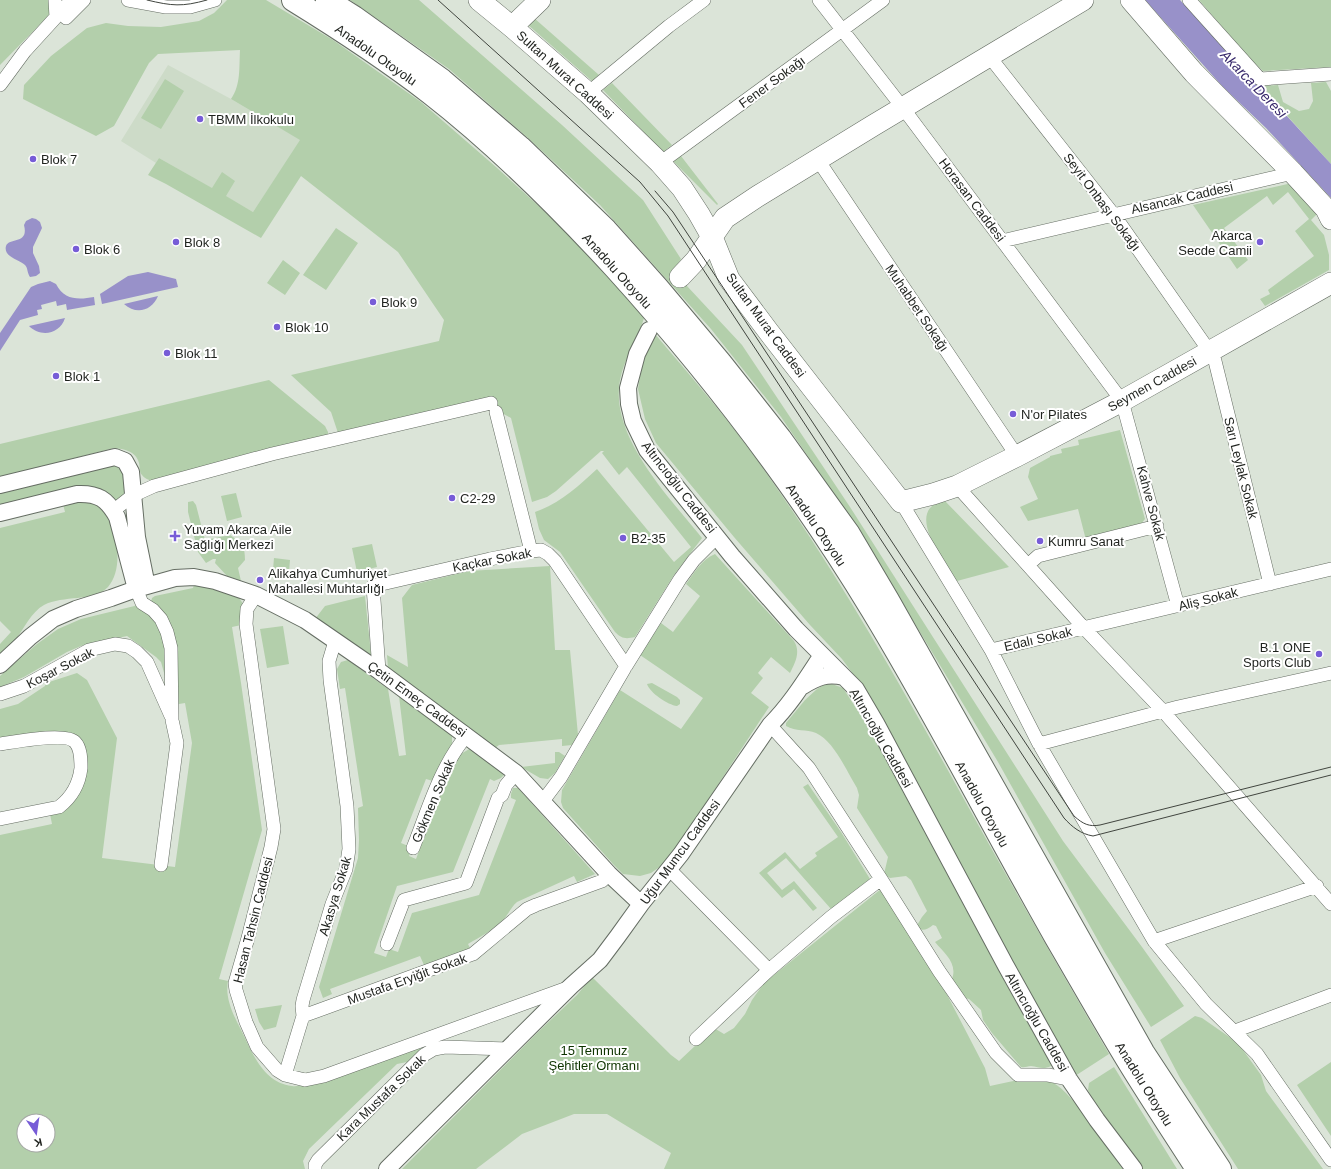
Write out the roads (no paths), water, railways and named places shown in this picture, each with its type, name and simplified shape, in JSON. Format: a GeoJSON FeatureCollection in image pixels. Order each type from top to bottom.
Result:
{"type":"FeatureCollection","features":[{"type":"Feature","properties":{"kind":"highway","name":"Anadolu Otoyolu"},"geometry":{"type":"LineString","coordinates":[[293,0],[343,31],[430,93],[480,134],[513,165],[575,225],[644,301],[712,382],[764,448],[830,545],[871,609],[1128,1061],[1196,1169]]}},
{"type":"Feature","properties":{"kind":"highway","name":"Anadolu Otoyolu"},"geometry":{"type":"LineString","coordinates":[[327,0],[354,16],[442,80],[520,146],[606,230],[652,281],[720,362],[780,438],[849,534],[888,600],[1143,1052],[1220,1169]]}},
{"type":"Feature","properties":{"kind":"highway"},"geometry":{"type":"LineString","coordinates":[[1203,1143],[1232,1169]]}},
{"type":"Feature","properties":{"kind":"main road","name":"Sultan Murat Caddesi"},"geometry":{"type":"LineString","coordinates":[[479,0],[588,93],[660,163],[682,188],[712,237],[730,279],[901,502]]}},
{"type":"Feature","properties":{"kind":"main road"},"geometry":{"type":"LineString","coordinates":[[512,27],[540,0]]}},
{"type":"Feature","properties":{"kind":"main road"},"geometry":{"type":"LineString","coordinates":[[680,277],[696,260],[725,218],[758,196],[1083,0]]}},
{"type":"Feature","properties":{"kind":"main road"},"geometry":{"type":"LineString","coordinates":[[1131,0],[1194,73],[1292,173],[1326,210],[1331,219]]}},
{"type":"Feature","properties":{"kind":"main road"},"geometry":{"type":"LineString","coordinates":[[680,277],[693,254],[699,214]]}},
{"type":"Feature","properties":{"kind":"main road"},"geometry":{"type":"LineString","coordinates":[[680,277],[693,270],[703,269],[718,272],[730,279]]}},
{"type":"Feature","properties":{"kind":"main road","name":"Seymen Caddesi"},"geometry":{"type":"LineString","coordinates":[[901,502],[933,494],[956,486],[1017,456],[1122,401],[1331,283]]}},
{"type":"Feature","properties":{"kind":"street"},"geometry":{"type":"LineString","coordinates":[[55,0],[56,18]]}},
{"type":"Feature","properties":{"kind":"street"},"geometry":{"type":"LineString","coordinates":[[0,85],[25,51],[56,18],[70,0]]}},
{"type":"Feature","properties":{"kind":"street"},"geometry":{"type":"LineString","coordinates":[[15,66],[31,54],[84,0]]}},
{"type":"Feature","properties":{"kind":"street"},"geometry":{"type":"LineString","coordinates":[[128,0],[166,7],[190,7],[215,0]]}},
{"type":"Feature","properties":{"kind":"street"},"geometry":{"type":"LineString","coordinates":[[588,93],[669,26],[704,0]]}},
{"type":"Feature","properties":{"kind":"street","name":"Horasan Caddesi"},"geometry":{"type":"LineString","coordinates":[[819,0],[903,108],[1122,401]]}},
{"type":"Feature","properties":{"kind":"street","name":"Fener Sokağı"},"geometry":{"type":"LineString","coordinates":[[660,163],[883,0]]}},
{"type":"Feature","properties":{"kind":"street"},"geometry":{"type":"LineString","coordinates":[[1189,0],[1260,79],[1331,74]]}},
{"type":"Feature","properties":{"kind":"street","name":"Seyit Onbaşı Sokağı"},"geometry":{"type":"LineString","coordinates":[[989,56],[1114,215],[1210,352]]}},
{"type":"Feature","properties":{"kind":"street","name":"Muhabbet Sokağı"},"geometry":{"type":"LineString","coordinates":[[818,160],[1017,456]]}},
{"type":"Feature","properties":{"kind":"street","name":"Alsancak Caddesi"},"geometry":{"type":"LineString","coordinates":[[1002,241],[1292,173]]}},
{"type":"Feature","properties":{"kind":"street","name":"Altıncıoğlu Caddesi"},"geometry":{"type":"LineString","coordinates":[[649,330],[637,354],[628,388],[629,404],[633,421],[647,450],[717,537],[796,629],[856,689],[876,723],[1006,966],[1069,1078],[1093,1114],[1134,1169]]}},
{"type":"Feature","properties":{"kind":"street","name":"Sarı Leylak Sokak"},"geometry":{"type":"LineString","coordinates":[[1210,352],[1215,361],[1270,584]]}},
{"type":"Feature","properties":{"kind":"street","name":"Kahve Sokak"},"geometry":{"type":"LineString","coordinates":[[1122,401],[1178,606]]}},
{"type":"Feature","properties":{"kind":"street"},"geometry":{"type":"LineString","coordinates":[[113,511],[132,496],[154,486],[272,454],[494,408],[531,551]]}},
{"type":"Feature","properties":{"kind":"street"},"geometry":{"type":"LineString","coordinates":[[0,485],[115,457],[125,461],[131,472],[132,496],[137,537],[136,564],[124,577],[117,588],[104,600]]}},
{"type":"Feature","properties":{"kind":"street"},"geometry":{"type":"LineString","coordinates":[[956,486],[1084,628],[1163,712],[1317,886],[1331,904]]}},
{"type":"Feature","properties":{"kind":"street"},"geometry":{"type":"LineString","coordinates":[[0,513],[77,494],[90,493],[102,498],[117,517],[136,564],[142,588]]}},
{"type":"Feature","properties":{"kind":"street"},"geometry":{"type":"LineString","coordinates":[[901,502],[991,650],[1039,744],[1154,940],[1206,1004],[1257,1054],[1331,1160]]}},
{"type":"Feature","properties":{"kind":"street"},"geometry":{"type":"LineString","coordinates":[[1028,565],[1038,556],[1157,526]]}},
{"type":"Feature","properties":{"kind":"street"},"geometry":{"type":"LineString","coordinates":[[543,801],[561,776],[626,666],[687,569],[697,556],[717,537]]}},
{"type":"Feature","properties":{"kind":"street","name":"Kaçkar Sokak"},"geometry":{"type":"LineString","coordinates":[[379,671],[374,586],[490,559],[541,550],[555,561],[626,666]]}},
{"type":"Feature","properties":{"kind":"street"},"geometry":{"type":"LineString","coordinates":[[136,564],[162,575],[175,578]]}},
{"type":"Feature","properties":{"kind":"street","name":"Aliş Sokak"},"geometry":{"type":"LineString","coordinates":[[1084,628],[1331,569]]}},
{"type":"Feature","properties":{"kind":"street","name":"Çetin Emeç Caddesi"},"geometry":{"type":"LineString","coordinates":[[0,665],[30,637],[53,620],[76,609],[175,578],[194,577],[215,581],[256,595],[305,620],[379,671],[467,735],[516,773],[609,874],[641,904]]}},
{"type":"Feature","properties":{"kind":"street","name":"Koşar Sokak"},"geometry":{"type":"LineString","coordinates":[[142,588],[142,603],[153,610],[161,619],[167,632],[171,648],[172,720]]}},
{"type":"Feature","properties":{"kind":"street","name":"Hasan Tahsin Caddesi"},"geometry":{"type":"LineString","coordinates":[[256,595],[247,609],[246,624],[274,828],[271,847],[235,983],[240,1006],[257,1047],[276,1070],[285,1075],[304,1080],[324,1076],[570,986]]}},
{"type":"Feature","properties":{"kind":"street","name":"Edalı Sokak"},"geometry":{"type":"LineString","coordinates":[[991,650],[1084,628]]}},
{"type":"Feature","properties":{"kind":"street","name":"Akasya Sokak"},"geometry":{"type":"LineString","coordinates":[[285,1075],[303,1016],[303,1000],[332,904],[346,869],[349,849],[347,806],[330,680],[329,661],[335,641]]}},
{"type":"Feature","properties":{"kind":"street","name":"Koşar Sokak"},"geometry":{"type":"LineString","coordinates":[[0,694],[24,686],[89,650],[115,644],[128,646],[137,652],[147,662],[172,720],[177,743],[161,866]]}},
{"type":"Feature","properties":{"kind":"street"},"geometry":{"type":"LineString","coordinates":[[770,725],[780,715],[801,687],[818,651]]}},
{"type":"Feature","properties":{"kind":"street"},"geometry":{"type":"LineString","coordinates":[[770,725],[775,712],[796,680],[818,651]]}},
{"type":"Feature","properties":{"kind":"street"},"geometry":{"type":"LineString","coordinates":[[1039,744],[1178,707],[1331,673]]}},
{"type":"Feature","properties":{"kind":"street"},"geometry":{"type":"LineString","coordinates":[[801,687],[813,679],[824,676],[834,675],[844,677]]}},
{"type":"Feature","properties":{"kind":"street"},"geometry":{"type":"LineString","coordinates":[[770,725],[808,768],[939,971],[996,1053],[1018,1075],[1048,1075],[1069,1078]]}},
{"type":"Feature","properties":{"kind":"street","name":"Uğur Mumcu Caddesi"},"geometry":{"type":"LineString","coordinates":[[387,1169],[570,986],[600,960],[641,904],[681,854],[770,725]]}},
{"type":"Feature","properties":{"kind":"street","name":"Gökmen Sokak"},"geometry":{"type":"LineString","coordinates":[[413,848],[445,767],[458,745],[467,735]]}},
{"type":"Feature","properties":{"kind":"street"},"geometry":{"type":"LineString","coordinates":[[0,744],[43,738],[69,738],[78,746],[81,762],[80,775],[75,789],[66,802],[59,807],[0,820]]}},
{"type":"Feature","properties":{"kind":"street"},"geometry":{"type":"LineString","coordinates":[[387,944],[404,900],[466,883],[498,798],[502,795],[506,785],[516,773]]}},
{"type":"Feature","properties":{"kind":"street"},"geometry":{"type":"LineString","coordinates":[[670,869],[769,970]]}},
{"type":"Feature","properties":{"kind":"street","name":"Mustafa Eryiğit Sokak"},"geometry":{"type":"LineString","coordinates":[[303,1016],[473,954],[527,910],[536,905],[602,881],[609,874]]}},
{"type":"Feature","properties":{"kind":"street"},"geometry":{"type":"LineString","coordinates":[[696,1039],[769,970],[831,917],[881,879]]}},
{"type":"Feature","properties":{"kind":"street"},"geometry":{"type":"LineString","coordinates":[[1154,940],[1317,886]]}},
{"type":"Feature","properties":{"kind":"street"},"geometry":{"type":"LineString","coordinates":[[1235,1031],[1331,995]]}},
{"type":"Feature","properties":{"kind":"street"},"geometry":{"type":"LineString","coordinates":[[520,1005],[532,1007],[537,1014],[537,1020]]}},
{"type":"Feature","properties":{"kind":"street","name":"Kara Mustafa Sokak"},"geometry":{"type":"LineString","coordinates":[[315,1169],[315,1165],[318,1160],[424,1055],[434,1049],[445,1047],[508,1049]]}},
{"type":"Feature","properties":{"kind":"water","name":"Akarca Deresi"},"geometry":{"type":"Polygon","coordinates":[[[1145,0],[1180,0],[1331,164],[1331,198],[1266,128],[1223,87],[1145,0]]]}},
{"type":"Feature","properties":{"kind":"water"},"geometry":{"type":"Polygon","coordinates":[[[32,218],[40,222],[42,228],[33,247],[33,253],[39,266],[40,273],[36,276],[30,277],[27,268],[23,263],[9,256],[6,246],[8,243],[22,238],[25,231],[24,225],[26,221],[32,218]]]}},
{"type":"Feature","properties":{"kind":"water"},"geometry":{"type":"Polygon","coordinates":[[[148,272],[176,279],[178,287],[102,304],[100,294],[128,276],[148,272]]]}},
{"type":"Feature","properties":{"kind":"water"},"geometry":{"type":"Polygon","coordinates":[[[50,281],[56,284],[63,293],[72,298],[94,297],[95,305],[67,310],[66,304],[57,306],[56,301],[41,305],[42,309],[37,310],[38,315],[20,320],[0,351],[0,333],[31,287],[50,281]]]}},
{"type":"Feature","properties":{"kind":"water"},"geometry":{"type":"Polygon","coordinates":[[[158,296],[152,305],[143,310],[134,310],[124,304],[158,296]]]}},
{"type":"Feature","properties":{"kind":"water"},"geometry":{"type":"Polygon","coordinates":[[[65,318],[63,323],[55,331],[44,333],[34,330],[29,326],[65,318]]]}},
{"type":"Feature","properties":{"kind":"tram line"},"geometry":{"type":"LineString","coordinates":[[147,0],[163,4],[177,5],[191,4],[207,0]]}},
{"type":"Feature","properties":{"kind":"tram line"},"geometry":{"type":"LineString","coordinates":[[438,0],[640,182],[668,216],[1064,818],[1070,824],[1077,830],[1093,836],[1331,775]]}},
{"type":"Feature","properties":{"kind":"tram line"},"geometry":{"type":"LineString","coordinates":[[655,191],[673,212],[1074,816],[1086,824],[1093,826],[1100,825],[1331,767]]}},
{"type":"Feature","properties":{"kind":"place","name":"TBMM İlkokulu"},"geometry":{"type":"Point","coordinates":[200,119]}},
{"type":"Feature","properties":{"kind":"place","name":"Blok 7"},"geometry":{"type":"Point","coordinates":[33,159]}},
{"type":"Feature","properties":{"kind":"place","name":"Blok 8"},"geometry":{"type":"Point","coordinates":[176,242]}},
{"type":"Feature","properties":{"kind":"place","name":"Akarca Secde Camii"},"geometry":{"type":"Point","coordinates":[1260,242]}},
{"type":"Feature","properties":{"kind":"place","name":"Blok 6"},"geometry":{"type":"Point","coordinates":[76,249]}},
{"type":"Feature","properties":{"kind":"place","name":"Blok 9"},"geometry":{"type":"Point","coordinates":[373,302]}},
{"type":"Feature","properties":{"kind":"place","name":"Blok 10"},"geometry":{"type":"Point","coordinates":[277,327]}},
{"type":"Feature","properties":{"kind":"place","name":"Blok 11"},"geometry":{"type":"Point","coordinates":[167,353]}},
{"type":"Feature","properties":{"kind":"place","name":"Blok 1"},"geometry":{"type":"Point","coordinates":[56,376]}},
{"type":"Feature","properties":{"kind":"place","name":"N'or Pilates"},"geometry":{"type":"Point","coordinates":[1013,414]}},
{"type":"Feature","properties":{"kind":"place","name":"C2-29"},"geometry":{"type":"Point","coordinates":[452,498]}},
{"type":"Feature","properties":{"kind":"place","name":"Yuvam Akarca Aile Sağlığı Merkezi"},"geometry":{"type":"Point","coordinates":[175,536]}},
{"type":"Feature","properties":{"kind":"place","name":"B2-35"},"geometry":{"type":"Point","coordinates":[623,538]}},
{"type":"Feature","properties":{"kind":"place","name":"Kumru Sanat"},"geometry":{"type":"Point","coordinates":[1040,541]}},
{"type":"Feature","properties":{"kind":"place","name":"Alikahya Cumhuriyet Mahallesi Muhtarlığı"},"geometry":{"type":"Point","coordinates":[260,580]}},
{"type":"Feature","properties":{"kind":"place","name":"B.1 ONE Sports Club"},"geometry":{"type":"Point","coordinates":[1319,654]}},
{"type":"Feature","properties":{"kind":"park label","name":"15 Temmuz Şehitler Ormanı"},"geometry":{"type":"Point","coordinates":[594,1058]}}]}
